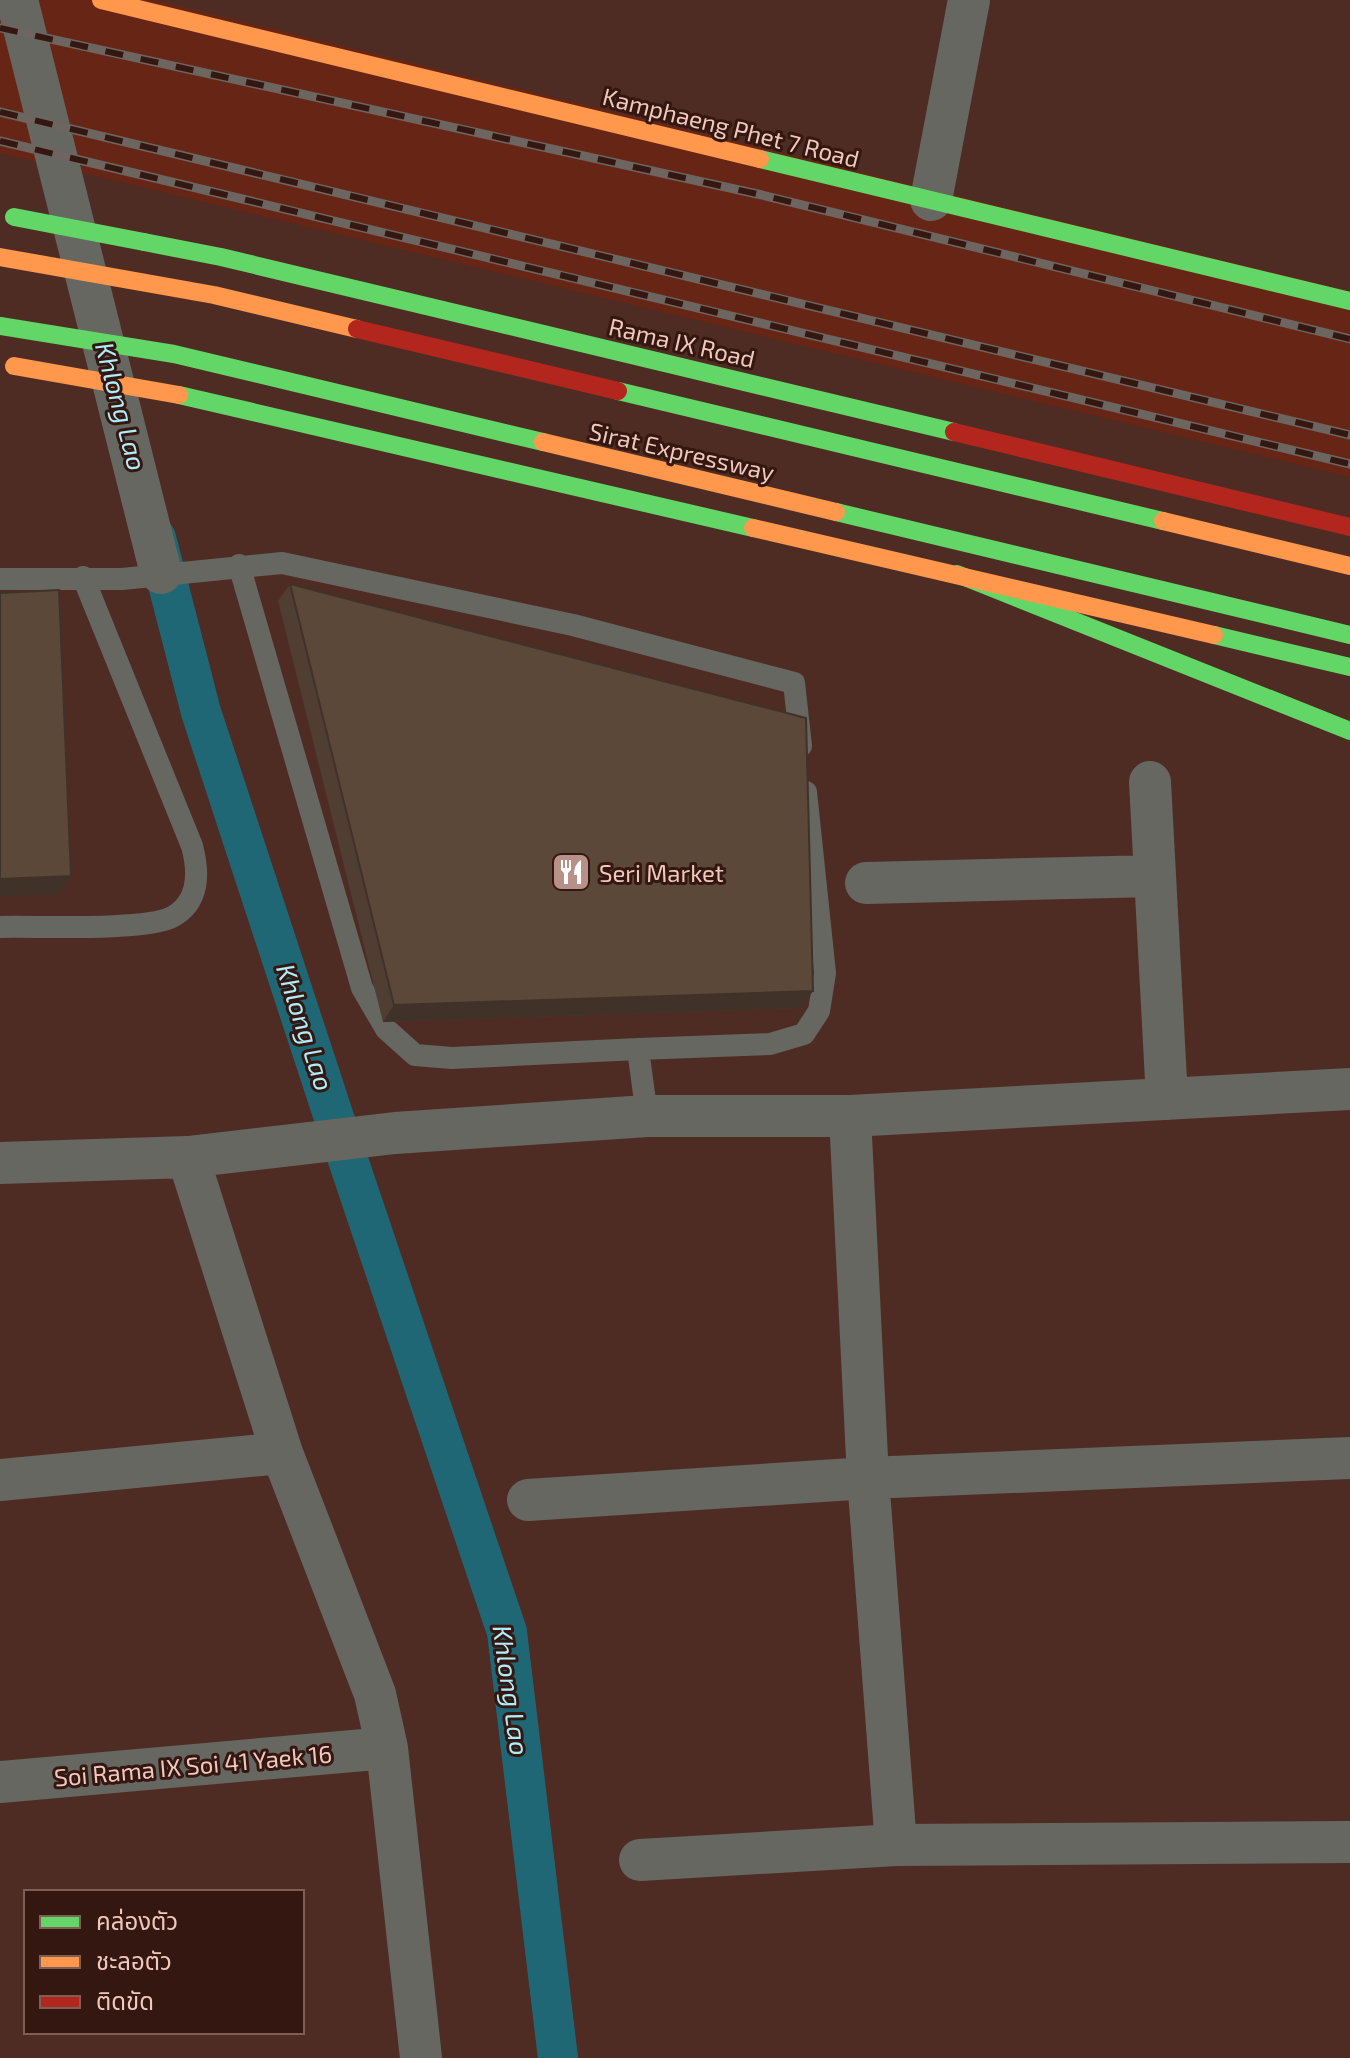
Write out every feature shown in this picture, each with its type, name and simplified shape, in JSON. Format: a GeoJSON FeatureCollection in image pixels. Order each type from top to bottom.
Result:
{"type":"FeatureCollection","features":[{"type":"Feature","properties":{"kind":"main road","name":"Kamphaeng Phet 7 Road"},"geometry":{"type":"LineString","coordinates":[[101,0],[1350,301]]}},
{"type":"Feature","properties":{"kind":"main road","name":"Rama IX Road"},"geometry":{"type":"LineString","coordinates":[[7,216],[221,257],[1350,527]]}},
{"type":"Feature","properties":{"kind":"main road","name":"Sirat Expressway"},"geometry":{"type":"LineString","coordinates":[[0,257],[214,295],[1350,566]]}},
{"type":"Feature","properties":{"kind":"main road","name":"Sirat Expressway"},"geometry":{"type":"LineString","coordinates":[[0,326],[174,354],[1350,635]]}},
{"type":"Feature","properties":{"kind":"main road"},"geometry":{"type":"LineString","coordinates":[[7,364],[179,395],[1350,667]]}},
{"type":"Feature","properties":{"kind":"main road"},"geometry":{"type":"LineString","coordinates":[[957,574],[1350,731]]}},
{"type":"Feature","properties":{"kind":"street"},"geometry":{"type":"LineString","coordinates":[[17,0],[141,576]]}},
{"type":"Feature","properties":{"kind":"street"},"geometry":{"type":"LineString","coordinates":[[931,200],[969,0]]}},
{"type":"Feature","properties":{"kind":"street"},"geometry":{"type":"LineString","coordinates":[[1150,782],[1167,1099]]}},
{"type":"Feature","properties":{"kind":"street"},"geometry":{"type":"LineString","coordinates":[[866,883],[1155,876]]}},
{"type":"Feature","properties":{"kind":"street"},"geometry":{"type":"LineString","coordinates":[[0,1163],[188,1157],[395,1133],[647,1116],[850,1116],[1350,1089]]}},
{"type":"Feature","properties":{"kind":"street"},"geometry":{"type":"LineString","coordinates":[[850,1116],[868,1478],[896,1845]]}},
{"type":"Feature","properties":{"kind":"street"},"geometry":{"type":"LineString","coordinates":[[188,1157],[282,1453],[375,1694],[387,1748],[421,2058]]}},
{"type":"Feature","properties":{"kind":"street"},"geometry":{"type":"LineString","coordinates":[[0,1480],[282,1453]]}},
{"type":"Feature","properties":{"kind":"street"},"geometry":{"type":"LineString","coordinates":[[528,1500],[868,1478],[1350,1458]]}},
{"type":"Feature","properties":{"kind":"street","name":"Soi Rama IX Soi 41 Yaek 16"},"geometry":{"type":"LineString","coordinates":[[0,1782],[387,1748]]}},
{"type":"Feature","properties":{"kind":"street"},"geometry":{"type":"LineString","coordinates":[[640,1860],[896,1845],[1350,1842]]}},
{"type":"Feature","properties":{"kind":"lane"},"geometry":{"type":"LineString","coordinates":[[0,579],[141,576],[239,565],[282,563],[528,615],[794,683],[825,973],[819,1011],[804,1034],[770,1044],[452,1058],[415,1055],[386,1029],[362,988],[239,565]]}},
{"type":"Feature","properties":{"kind":"lane"},"geometry":{"type":"LineString","coordinates":[[0,927],[146,924],[173,916],[189,900],[197,884],[192,846],[83,577]]}},
{"type":"Feature","properties":{"kind":"lane"},"geometry":{"type":"LineString","coordinates":[[638,1049],[647,1116]]}},
{"type":"Feature","properties":{"kind":"shaded area"},"geometry":{"type":"Polygon","coordinates":[[[0,0],[155,0],[1350,291],[1350,477],[0,153],[0,0]]]}},
{"type":"Feature","properties":{"kind":"building","name":"Seri Market"},"geometry":{"type":"Polygon","coordinates":[[[290,584],[806,718],[813,991],[394,1005],[290,584]]]}},
{"type":"Feature","properties":{"kind":"building"},"geometry":{"type":"Polygon","coordinates":[[[59,590],[71,876],[0,879],[0,593],[59,590]]]}},
{"type":"Feature","properties":{"kind":"waterway","name":"Khlong Lao"},"geometry":{"type":"LineString","coordinates":[[156,538],[201,712],[507,1632],[558,2058]]}},
{"type":"Feature","properties":{"kind":"railway"},"geometry":{"type":"LineString","coordinates":[[0,28],[762,195],[1350,339]]}},
{"type":"Feature","properties":{"kind":"railway"},"geometry":{"type":"LineString","coordinates":[[0,112],[1350,435]]}},
{"type":"Feature","properties":{"kind":"railway"},"geometry":{"type":"LineString","coordinates":[[0,141],[1350,464]]}},
{"type":"Feature","properties":{"kind":"traffic: fast"},"geometry":{"type":"LineString","coordinates":[[760,159],[1350,301]]}},
{"type":"Feature","properties":{"kind":"traffic: fast"},"geometry":{"type":"LineString","coordinates":[[14,217],[144,242]]}},
{"type":"Feature","properties":{"kind":"traffic: fast"},"geometry":{"type":"LineString","coordinates":[[144,242],[221,257],[954,432]]}},
{"type":"Feature","properties":{"kind":"traffic: fast"},"geometry":{"type":"LineString","coordinates":[[0,326],[174,354],[543,442]]}},
{"type":"Feature","properties":{"kind":"traffic: fast"},"geometry":{"type":"LineString","coordinates":[[618,391],[1163,521]]}},
{"type":"Feature","properties":{"kind":"traffic: fast"},"geometry":{"type":"LineString","coordinates":[[179,395],[753,528]]}},
{"type":"Feature","properties":{"kind":"traffic: fast"},"geometry":{"type":"LineString","coordinates":[[836,512],[1350,635]]}},
{"type":"Feature","properties":{"kind":"traffic: fast"},"geometry":{"type":"LineString","coordinates":[[957,574],[1350,731]]}},
{"type":"Feature","properties":{"kind":"traffic: fast"},"geometry":{"type":"LineString","coordinates":[[1214,635],[1350,667]]}},
{"type":"Feature","properties":{"kind":"traffic: slow"},"geometry":{"type":"LineString","coordinates":[[101,0],[760,159]]}},
{"type":"Feature","properties":{"kind":"traffic: slow"},"geometry":{"type":"LineString","coordinates":[[0,257],[214,295],[357,329]]}},
{"type":"Feature","properties":{"kind":"traffic: slow"},"geometry":{"type":"LineString","coordinates":[[14,366],[179,395]]}},
{"type":"Feature","properties":{"kind":"traffic: slow"},"geometry":{"type":"LineString","coordinates":[[543,442],[836,512]]}},
{"type":"Feature","properties":{"kind":"traffic: slow"},"geometry":{"type":"LineString","coordinates":[[1163,521],[1350,566]]}},
{"type":"Feature","properties":{"kind":"traffic: slow"},"geometry":{"type":"LineString","coordinates":[[753,528],[1214,635]]}},
{"type":"Feature","properties":{"kind":"traffic: jam"},"geometry":{"type":"LineString","coordinates":[[357,329],[618,391]]}},
{"type":"Feature","properties":{"kind":"traffic: jam"},"geometry":{"type":"LineString","coordinates":[[954,432],[1350,527]]}},
{"type":"Feature","properties":{"kind":"place","name":"Seri Market"},"geometry":{"type":"Point","coordinates":[571,872]}}]}
